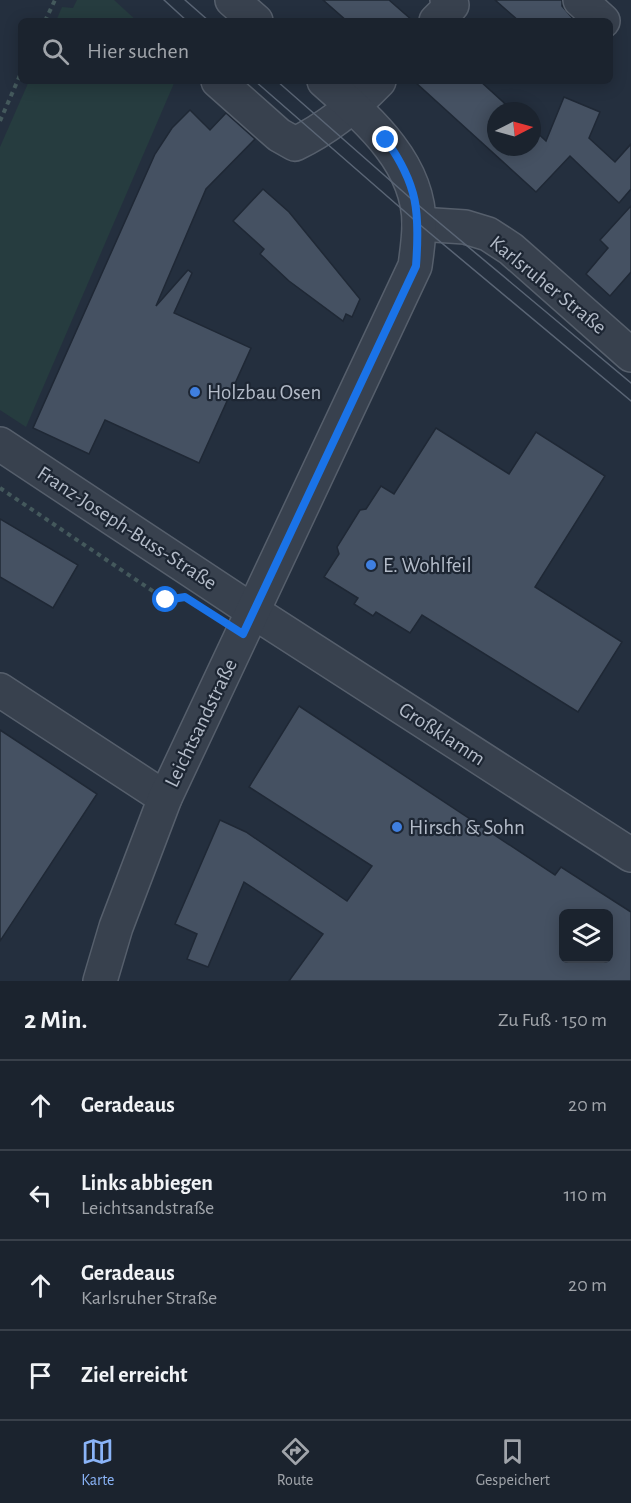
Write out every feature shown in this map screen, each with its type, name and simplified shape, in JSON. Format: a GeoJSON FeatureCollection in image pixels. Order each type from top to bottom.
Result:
{"type":"FeatureCollection","features":[{"type":"Feature","properties":{"kind":"street"},"geometry":{"type":"LineString","coordinates":[[232,0],[253,18]]}},
{"type":"Feature","properties":{"kind":"street"},"geometry":{"type":"LineString","coordinates":[[580,0],[600,18]]}},
{"type":"Feature","properties":{"kind":"street"},"geometry":{"type":"LineString","coordinates":[[221,84],[279,135],[295,144],[315,135],[353,108],[376,84]]}},
{"type":"Feature","properties":{"kind":"street"},"geometry":{"type":"LineString","coordinates":[[327,84],[386,140],[403,164],[417,204],[419,224]]}},
{"type":"Feature","properties":{"kind":"street","name":"Karlsruher Straße"},"geometry":{"type":"LineString","coordinates":[[419,224],[465,227],[488,234],[511,249],[630,352]]}},
{"type":"Feature","properties":{"kind":"street","name":"Leichtsandstraße"},"geometry":{"type":"LineString","coordinates":[[100,981],[116,927],[165,798],[416,266],[419,224]]}},
{"type":"Feature","properties":{"kind":"street","name":"Franz-Joseph-Buss-Straße"},"geometry":{"type":"LineString","coordinates":[[0,444],[254,612]]}},
{"type":"Feature","properties":{"kind":"street","name":"Großklamm"},"geometry":{"type":"LineString","coordinates":[[254,612],[631,855]]}},
{"type":"Feature","properties":{"kind":"street"},"geometry":{"type":"LineString","coordinates":[[0,690],[165,798]]}},
{"type":"Feature","properties":{"kind":"street","name":"Leichtsandstraße"},"geometry":{"type":"LineString","coordinates":[[79,981],[116,927]]}},
{"type":"Feature","properties":{"kind":"path"},"geometry":{"type":"LineString","coordinates":[[46,18],[55,0]]}},
{"type":"Feature","properties":{"kind":"path"},"geometry":{"type":"LineString","coordinates":[[0,121],[18,80]]}},
{"type":"Feature","properties":{"kind":"path"},"geometry":{"type":"LineString","coordinates":[[0,488],[166,600],[185,597]]}},
{"type":"Feature","properties":{"kind":"green space"},"geometry":{"type":"Polygon","coordinates":[[[77,0],[114,0],[134,18],[57,18],[62,7],[73,8],[77,0]]]}},
{"type":"Feature","properties":{"kind":"green space"},"geometry":{"type":"Polygon","coordinates":[[[28,84],[174,84],[26,427],[0,410],[0,147],[28,84]]]}},
{"type":"Feature","properties":{"kind":"building"},"geometry":{"type":"Polygon","coordinates":[[[323,0],[389,0],[410,18],[344,18],[323,0]]]}},
{"type":"Feature","properties":{"kind":"building"},"geometry":{"type":"Polygon","coordinates":[[[495,0],[562,0],[562,6],[572,18],[516,18],[495,0]]]}},
{"type":"Feature","properties":{"kind":"building"},"geometry":{"type":"Polygon","coordinates":[[[417,84],[483,84],[503,102],[487,102],[487,147],[417,84]]]}},
{"type":"Feature","properties":{"kind":"building"},"geometry":{"type":"Polygon","coordinates":[[[564,97],[600,112],[589,138],[615,162],[631,144],[631,189],[619,203],[570,156],[536,192],[496,156],[541,156],[541,136],[546,141],[564,97]]]}},
{"type":"Feature","properties":{"kind":"building"},"geometry":{"type":"Polygon","coordinates":[[[190,110],[210,130],[226,113],[255,139],[206,189],[156,306],[188,270],[192,273],[174,313],[251,348],[199,463],[105,420],[89,454],[33,428],[155,154],[172,128],[190,110]]]}},
{"type":"Feature","properties":{"kind":"building"},"geometry":{"type":"Polygon","coordinates":[[[263,189],[289,212],[360,299],[352,317],[346,314],[343,321],[289,281],[260,254],[264,249],[233,221],[263,189]]]}},
{"type":"Feature","properties":{"kind":"building"},"geometry":{"type":"Polygon","coordinates":[[[631,206],[631,272],[610,296],[586,274],[608,248],[600,240],[631,206]]]}},
{"type":"Feature","properties":{"kind":"building"},"geometry":{"type":"Polygon","coordinates":[[[436,428],[509,474],[536,432],[605,476],[535,587],[622,642],[578,712],[422,615],[410,633],[376,612],[373,616],[354,604],[358,598],[324,577],[339,554],[337,547],[360,510],[366,509],[381,486],[394,494],[436,428]]]}},
{"type":"Feature","properties":{"kind":"building"},"geometry":{"type":"Polygon","coordinates":[[[0,519],[78,565],[53,608],[0,577],[0,519]]]}},
{"type":"Feature","properties":{"kind":"building","name":"Hirsch & Sohn"},"geometry":{"type":"Polygon","coordinates":[[[299,706],[555,875],[561,867],[631,912],[631,981],[289,981],[323,934],[244,882],[208,967],[187,959],[197,934],[175,924],[220,820],[246,832],[347,901],[372,866],[249,787],[299,706]]]}},
{"type":"Feature","properties":{"kind":"building"},"geometry":{"type":"Polygon","coordinates":[[[0,730],[97,794],[0,941],[0,730]]]}},
{"type":"Feature","properties":{"kind":"tram line"},"geometry":{"type":"LineString","coordinates":[[164,0],[184,18]]}},
{"type":"Feature","properties":{"kind":"tram line"},"geometry":{"type":"LineString","coordinates":[[185,0],[206,18]]}},
{"type":"Feature","properties":{"kind":"tram line"},"geometry":{"type":"LineString","coordinates":[[258,84],[419,224],[631,401]]}},
{"type":"Feature","properties":{"kind":"tram line"},"geometry":{"type":"LineString","coordinates":[[280,84],[417,204],[631,383]]}},
{"type":"Feature","properties":{"kind":"place","name":"Holzbau Osen"},"geometry":{"type":"Point","coordinates":[195,392]}},
{"type":"Feature","properties":{"kind":"place","name":"E. Wohlfeil"},"geometry":{"type":"Point","coordinates":[371,565]}},
{"type":"Feature","properties":{"kind":"place","name":"Hirsch & Sohn"},"geometry":{"type":"Point","coordinates":[397,827]}},
{"type":"Feature","properties":{"kind":"route"},"geometry":{"type":"LineString","coordinates":[[166,600],[185,597],[243,634],[416,266],[419,224],[417,204],[403,164],[386,140]]}}]}
